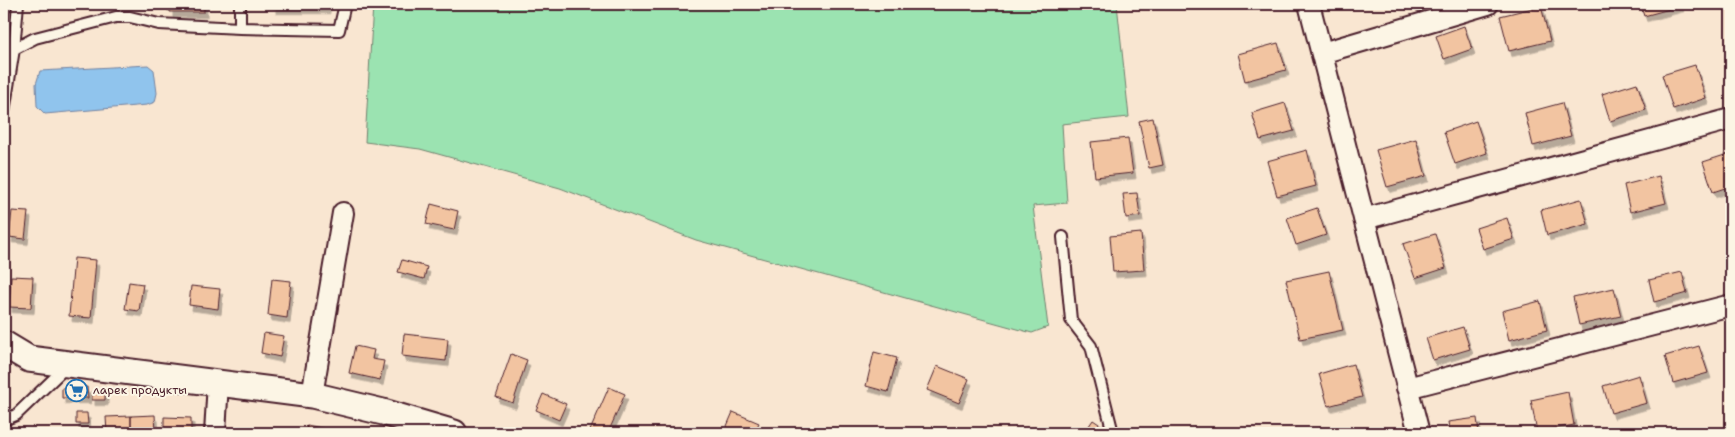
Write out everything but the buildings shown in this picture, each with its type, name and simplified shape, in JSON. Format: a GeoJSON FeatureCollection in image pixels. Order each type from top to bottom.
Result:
{"type":"FeatureCollection","features":[{"type":"Feature","properties":{"kind":"street"},"geometry":{"type":"LineString","coordinates":[[1309,4],[1419,433]]}},
{"type":"Feature","properties":{"kind":"street"},"geometry":{"type":"LineString","coordinates":[[1322,53],[1488,4]]}},
{"type":"Feature","properties":{"kind":"street"},"geometry":{"type":"LineString","coordinates":[[1364,219],[1731,119]]}},
{"type":"Feature","properties":{"kind":"street"},"geometry":{"type":"LineString","coordinates":[[312,395],[343,213]]}},
{"type":"Feature","properties":{"kind":"street"},"geometry":{"type":"LineString","coordinates":[[1407,388],[1731,305]]}},
{"type":"Feature","properties":{"kind":"street"},"geometry":{"type":"LineString","coordinates":[[4,344],[29,359],[312,395],[383,412],[454,433]]}},
{"type":"Feature","properties":{"kind":"street"},"geometry":{"type":"LineString","coordinates":[[215,433],[218,382]]}},
{"type":"Feature","properties":{"kind":"lane"},"geometry":{"type":"LineString","coordinates":[[4,112],[14,49],[18,4]]}},
{"type":"Feature","properties":{"kind":"lane"},"geometry":{"type":"LineString","coordinates":[[240,4],[240,28]]}},
{"type":"Feature","properties":{"kind":"lane"},"geometry":{"type":"LineString","coordinates":[[14,49],[35,38],[116,18],[130,17],[159,24],[339,30],[345,4]]}},
{"type":"Feature","properties":{"kind":"lane"},"geometry":{"type":"LineString","coordinates":[[1063,237],[1070,320],[1091,346],[1113,433]]}},
{"type":"Feature","properties":{"kind":"lane"},"geometry":{"type":"LineString","coordinates":[[4,420],[16,415],[68,365]]}},
{"type":"Feature","properties":{"kind":"green space"},"geometry":{"type":"Polygon","coordinates":[[[4,4],[11,4],[4,77],[4,4]]]}},
{"type":"Feature","properties":{"kind":"green space"},"geometry":{"type":"Polygon","coordinates":[[[373,4],[1117,4],[1129,117],[1062,124],[1067,203],[1033,206],[1048,327],[1032,333],[696,240],[560,188],[420,149],[365,142],[373,4]]]}},
{"type":"Feature","properties":{"kind":"water"},"geometry":{"type":"Polygon","coordinates":[[[148,65],[154,70],[157,93],[155,102],[147,105],[45,114],[37,106],[36,84],[40,71],[148,65]]]}},
{"type":"Feature","properties":{"kind":"place","name":"ларек продукты"},"geometry":{"type":"Point","coordinates":[77,390]}}]}
